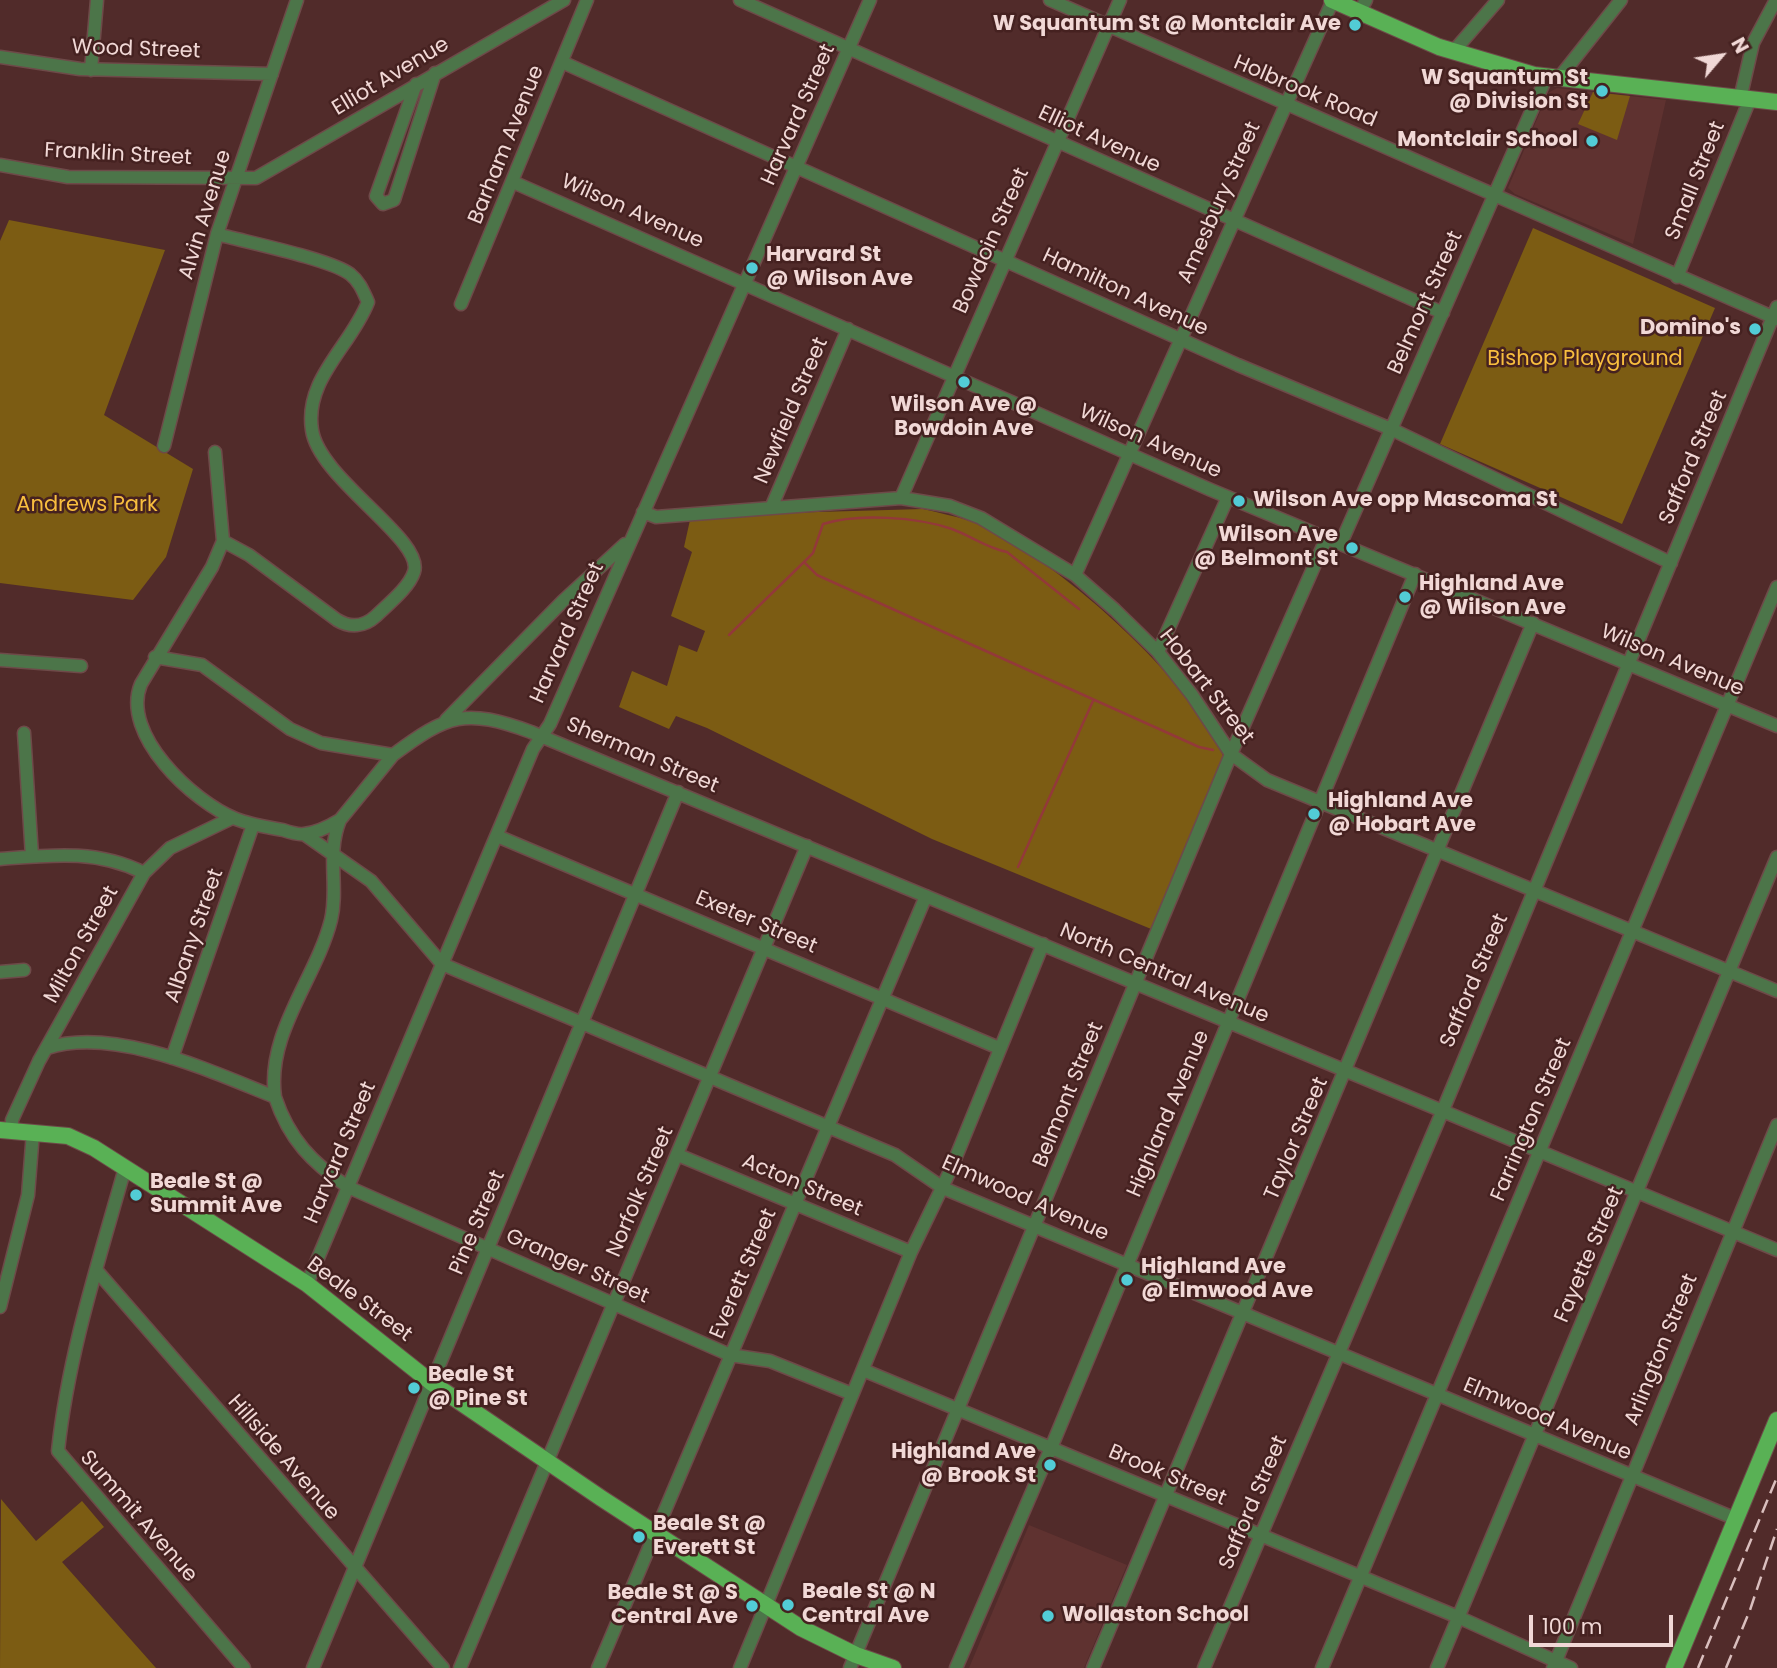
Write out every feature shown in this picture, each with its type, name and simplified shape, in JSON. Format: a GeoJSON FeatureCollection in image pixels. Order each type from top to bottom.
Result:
{"type":"FeatureCollection","features":[{"type":"Feature","properties":{"kind":"main road"},"geometry":{"type":"LineString","coordinates":[[1332,0],[1363,7],[1453,52],[1553,78],[1777,102]]}},
{"type":"Feature","properties":{"kind":"main road","name":"Beale Street"},"geometry":{"type":"LineString","coordinates":[[6,1130],[68,1136],[125,1168],[307,1284],[432,1383],[655,1533],[853,1661],[893,1668]]}},
{"type":"Feature","properties":{"kind":"main road"},"geometry":{"type":"LineString","coordinates":[[1674,1668],[1777,1420]]}},
{"type":"Feature","properties":{"kind":"street"},"geometry":{"type":"LineString","coordinates":[[91,70],[97,0]]}},
{"type":"Feature","properties":{"kind":"street","name":"Alvin Avenue"},"geometry":{"type":"LineString","coordinates":[[164,446],[217,234],[297,0]]}},
{"type":"Feature","properties":{"kind":"street","name":"Elliot Avenue"},"geometry":{"type":"LineString","coordinates":[[235,180],[256,178],[273,169],[564,0]]}},
{"type":"Feature","properties":{"kind":"street","name":"Barham Avenue"},"geometry":{"type":"LineString","coordinates":[[461,304],[587,0]]}},
{"type":"Feature","properties":{"kind":"street","name":"Elliot Avenue"},"geometry":{"type":"LineString","coordinates":[[740,0],[1443,313]]}},
{"type":"Feature","properties":{"kind":"street","name":"Harvard Street"},"geometry":{"type":"LineString","coordinates":[[307,1284],[497,836],[541,736],[550,724],[870,0]]}},
{"type":"Feature","properties":{"kind":"street","name":"Holbrook Road"},"geometry":{"type":"LineString","coordinates":[[1050,0],[1677,277],[1775,315]]}},
{"type":"Feature","properties":{"kind":"street","name":"Bowdoin Street"},"geometry":{"type":"LineString","coordinates":[[901,498],[1120,0]]}},
{"type":"Feature","properties":{"kind":"street","name":"Amesbury Street"},"geometry":{"type":"LineString","coordinates":[[1075,575],[1332,0]]}},
{"type":"Feature","properties":{"kind":"street"},"geometry":{"type":"LineString","coordinates":[[1453,52],[1498,0]]}},
{"type":"Feature","properties":{"kind":"street","name":"Belmont Street"},"geometry":{"type":"LineString","coordinates":[[1341,543],[1494,196],[1553,78],[1621,0]]}},
{"type":"Feature","properties":{"kind":"street","name":"Small Street"},"geometry":{"type":"LineString","coordinates":[[1677,277],[1745,99],[1753,43],[1776,0]]}},
{"type":"Feature","properties":{"kind":"street","name":"Wood Street"},"geometry":{"type":"LineString","coordinates":[[0,57],[91,70],[271,74]]}},
{"type":"Feature","properties":{"kind":"street","name":"Hamilton Avenue"},"geometry":{"type":"LineString","coordinates":[[562,62],[1391,429],[1671,563]]}},
{"type":"Feature","properties":{"kind":"street"},"geometry":{"type":"LineString","coordinates":[[416,85],[376,196],[383,204],[394,200],[435,73]]}},
{"type":"Feature","properties":{"kind":"street","name":"Franklin Street"},"geometry":{"type":"LineString","coordinates":[[0,165],[68,177],[235,180]]}},
{"type":"Feature","properties":{"kind":"street","name":"Wilson Avenue"},"geometry":{"type":"LineString","coordinates":[[513,182],[1228,497],[1777,726]]}},
{"type":"Feature","properties":{"kind":"street"},"geometry":{"type":"LineString","coordinates":[[215,452],[223,541],[249,555],[346,625],[360,625],[372,620],[414,573],[415,561],[410,549],[330,468],[312,432],[312,399],[318,384],[363,316],[368,302],[356,280],[348,272],[323,263],[217,234]]}},
{"type":"Feature","properties":{"kind":"street","name":"Safford Street"},"geometry":{"type":"LineString","coordinates":[[1204,1668],[1443,1110],[1775,315]]}},
{"type":"Feature","properties":{"kind":"street","name":"Newfield Street"},"geometry":{"type":"LineString","coordinates":[[771,508],[848,329]]}},
{"type":"Feature","properties":{"kind":"street"},"geometry":{"type":"LineString","coordinates":[[1158,652],[1228,497]]}},
{"type":"Feature","properties":{"kind":"street","name":"Hobart Street"},"geometry":{"type":"LineString","coordinates":[[643,512],[656,517],[901,498],[950,506],[981,519],[1075,575],[1158,652],[1192,695],[1231,754],[1267,780],[1777,991]]}},
{"type":"Feature","properties":{"kind":"street","name":"Belmont Street"},"geometry":{"type":"LineString","coordinates":[[853,1661],[1231,754],[1327,537]]}},
{"type":"Feature","properties":{"kind":"street"},"geometry":{"type":"LineString","coordinates":[[47,1048],[66,1042],[132,1046],[172,1058],[275,1097],[283,1035],[331,917],[331,856],[340,820],[393,755],[446,720],[563,601],[631,539]]}},
{"type":"Feature","properties":{"kind":"street","name":"Elmwood Avenue"},"geometry":{"type":"LineString","coordinates":[[223,541],[212,567],[155,657],[136,697],[142,729],[173,773],[232,818],[253,825],[304,834],[331,856],[352,866],[371,881],[442,964],[895,1155],[943,1188],[1735,1519]]}},
{"type":"Feature","properties":{"kind":"street","name":"Highland Avenue"},"geometry":{"type":"LineString","coordinates":[[956,1668],[1051,1448],[1415,575]]}},
{"type":"Feature","properties":{"kind":"street","name":"Farrington Street"},"geometry":{"type":"LineString","coordinates":[[1322,1668],[1777,587]]}},
{"type":"Feature","properties":{"kind":"street","name":"Taylor Street"},"geometry":{"type":"LineString","coordinates":[[1093,1668],[1533,623]]}},
{"type":"Feature","properties":{"kind":"street"},"geometry":{"type":"LineString","coordinates":[[155,657],[202,665],[290,729],[321,743],[393,755]]}},
{"type":"Feature","properties":{"kind":"street"},"geometry":{"type":"LineString","coordinates":[[0,660],[81,666]]}},
{"type":"Feature","properties":{"kind":"street","name":"Sherman Street"},"geometry":{"type":"LineString","coordinates":[[446,720],[478,719],[504,722],[1043,944]]}},
{"type":"Feature","properties":{"kind":"street"},"geometry":{"type":"LineString","coordinates":[[24,733],[32,856]]}},
{"type":"Feature","properties":{"kind":"street","name":"Pine Street"},"geometry":{"type":"LineString","coordinates":[[313,1668],[678,792]]}},
{"type":"Feature","properties":{"kind":"street","name":"Milton Street"},"geometry":{"type":"LineString","coordinates":[[6,1130],[47,1048],[144,873],[170,848],[232,818]]}},
{"type":"Feature","properties":{"kind":"street"},"geometry":{"type":"LineString","coordinates":[[304,834],[340,820]]}},
{"type":"Feature","properties":{"kind":"street","name":"Albany Street"},"geometry":{"type":"LineString","coordinates":[[172,1058],[253,825]]}},
{"type":"Feature","properties":{"kind":"street","name":"Exeter Street"},"geometry":{"type":"LineString","coordinates":[[497,836],[883,996],[999,1048]]}},
{"type":"Feature","properties":{"kind":"street","name":"Norfolk Street"},"geometry":{"type":"LineString","coordinates":[[460,1668],[807,846]]}},
{"type":"Feature","properties":{"kind":"street"},"geometry":{"type":"LineString","coordinates":[[0,859],[95,856],[144,873]]}},
{"type":"Feature","properties":{"kind":"street","name":"Fayette Street"},"geometry":{"type":"LineString","coordinates":[[1437,1668],[1777,857]]}},
{"type":"Feature","properties":{"kind":"street","name":"Everett Street"},"geometry":{"type":"LineString","coordinates":[[598,1668],[926,896]]}},
{"type":"Feature","properties":{"kind":"street","name":"North Central Avenue"},"geometry":{"type":"LineString","coordinates":[[740,1668],[911,1252],[943,1188],[1043,944],[1777,1250]]}},
{"type":"Feature","properties":{"kind":"street"},"geometry":{"type":"LineString","coordinates":[[0,972],[24,970]]}},
{"type":"Feature","properties":{"kind":"street","name":"Granger Street"},"geometry":{"type":"LineString","coordinates":[[275,1097],[286,1124],[302,1150],[318,1167],[348,1187],[730,1355],[770,1362],[852,1394]]}},
{"type":"Feature","properties":{"kind":"street","name":"Arlington Street"},"geometry":{"type":"LineString","coordinates":[[1555,1665],[1731,1231],[1777,1125]]}},
{"type":"Feature","properties":{"kind":"street"},"geometry":{"type":"LineString","coordinates":[[0,1307],[28,1195],[33,1132]]}},
{"type":"Feature","properties":{"kind":"street","name":"Acton Street"},"geometry":{"type":"LineString","coordinates":[[678,1155],[911,1252]]}},
{"type":"Feature","properties":{"kind":"street","name":"Summit Avenue"},"geometry":{"type":"LineString","coordinates":[[125,1168],[96,1271],[62,1417],[58,1451],[244,1668]]}},
{"type":"Feature","properties":{"kind":"street","name":"Hillside Avenue"},"geometry":{"type":"LineString","coordinates":[[96,1271],[443,1668]]}},
{"type":"Feature","properties":{"kind":"street","name":"Brook Street"},"geometry":{"type":"LineString","coordinates":[[863,1370],[1458,1617],[1555,1665],[1571,1668]]}},
{"type":"Feature","properties":{"kind":"shaded area","name":"Montclair School"},"geometry":{"type":"Polygon","coordinates":[[[1557,88],[1666,100],[1633,244],[1515,194],[1508,188],[1548,93],[1557,88]]]}},
{"type":"Feature","properties":{"kind":"shaded area","name":"Wollaston School"},"geometry":{"type":"Polygon","coordinates":[[[1029,1525],[1127,1565],[1084,1668],[969,1668],[1029,1525]]]}},
{"type":"Feature","properties":{"kind":"green space"},"geometry":{"type":"Polygon","coordinates":[[[1593,92],[1630,96],[1617,140],[1578,124],[1593,92]]]}},
{"type":"Feature","properties":{"kind":"green space","name":"Andrews Park"},"geometry":{"type":"Polygon","coordinates":[[[9,220],[165,250],[104,415],[193,469],[166,557],[133,600],[0,583],[0,241],[9,220]]]}},
{"type":"Feature","properties":{"kind":"green space","name":"Bishop Playground"},"geometry":{"type":"Polygon","coordinates":[[[1533,228],[1715,308],[1622,524],[1440,444],[1533,228]]]}},
{"type":"Feature","properties":{"kind":"green space"},"geometry":{"type":"Polygon","coordinates":[[[923,509],[970,521],[1003,537],[1079,590],[1155,661],[1187,697],[1211,733],[1227,765],[1156,931],[932,839],[707,728],[676,716],[669,729],[619,707],[632,671],[667,686],[679,645],[697,652],[705,631],[671,616],[692,552],[684,547],[690,520],[783,513],[923,509]]]}},
{"type":"Feature","properties":{"kind":"green space"},"geometry":{"type":"Polygon","coordinates":[[[1,1499],[36,1541],[82,1501],[104,1527],[62,1562],[156,1668],[0,1668],[1,1499]]]}},
{"type":"Feature","properties":{"kind":"waterway"},"geometry":{"type":"LineString","coordinates":[[1079,609],[1007,552],[952,529],[905,519],[853,518],[823,524],[813,553],[804,562],[817,575],[1199,747],[1213,750]]}},
{"type":"Feature","properties":{"kind":"waterway"},"geometry":{"type":"LineString","coordinates":[[729,635],[804,562]]}},
{"type":"Feature","properties":{"kind":"waterway"},"geometry":{"type":"LineString","coordinates":[[1018,867],[1093,701]]}},
{"type":"Feature","properties":{"kind":"railway"},"geometry":{"type":"LineString","coordinates":[[1698,1668],[1777,1477]]}},
{"type":"Feature","properties":{"kind":"railway"},"geometry":{"type":"LineString","coordinates":[[1726,1668],[1750,1610],[1777,1529]]}},
{"type":"Feature","properties":{"kind":"place","name":"W Squantum St @ Montclair Ave"},"geometry":{"type":"Point","coordinates":[1355,25]}},
{"type":"Feature","properties":{"kind":"place","name":"W Squantum St @ Division St"},"geometry":{"type":"Point","coordinates":[1602,91]}},
{"type":"Feature","properties":{"kind":"place","name":"Montclair School"},"geometry":{"type":"Point","coordinates":[1592,141]}},
{"type":"Feature","properties":{"kind":"place","name":"Harvard St @ Wilson Ave"},"geometry":{"type":"Point","coordinates":[752,268]}},
{"type":"Feature","properties":{"kind":"place","name":"Domino's"},"geometry":{"type":"Point","coordinates":[1755,329]}},
{"type":"Feature","properties":{"kind":"place","name":"Wilson Ave @ Bowdoin Ave"},"geometry":{"type":"Point","coordinates":[964,382]}},
{"type":"Feature","properties":{"kind":"place","name":"Wilson Ave opp Mascoma St"},"geometry":{"type":"Point","coordinates":[1239,501]}},
{"type":"Feature","properties":{"kind":"place","name":"Wilson Ave @ Belmont St"},"geometry":{"type":"Point","coordinates":[1352,548]}},
{"type":"Feature","properties":{"kind":"place","name":"Highland Ave @ Wilson Ave"},"geometry":{"type":"Point","coordinates":[1405,597]}},
{"type":"Feature","properties":{"kind":"place","name":"Highland Ave @ Hobart Ave"},"geometry":{"type":"Point","coordinates":[1314,814]}},
{"type":"Feature","properties":{"kind":"place","name":"Beale St @ Summit Ave"},"geometry":{"type":"Point","coordinates":[136,1195]}},
{"type":"Feature","properties":{"kind":"place","name":"Highland Ave @ Elmwood Ave"},"geometry":{"type":"Point","coordinates":[1127,1280]}},
{"type":"Feature","properties":{"kind":"place","name":"Beale St @ Pine St"},"geometry":{"type":"Point","coordinates":[414,1388]}},
{"type":"Feature","properties":{"kind":"place","name":"Highland Ave @ Brook St"},"geometry":{"type":"Point","coordinates":[1050,1465]}},
{"type":"Feature","properties":{"kind":"place","name":"Beale St @ Everett St"},"geometry":{"type":"Point","coordinates":[639,1537]}},
{"type":"Feature","properties":{"kind":"place","name":"Beale St @ N Central Ave"},"geometry":{"type":"Point","coordinates":[788,1605]}},
{"type":"Feature","properties":{"kind":"place","name":"Beale St @ S Central Ave"},"geometry":{"type":"Point","coordinates":[752,1606]}},
{"type":"Feature","properties":{"kind":"place","name":"Wollaston School"},"geometry":{"type":"Point","coordinates":[1048,1616]}}]}
